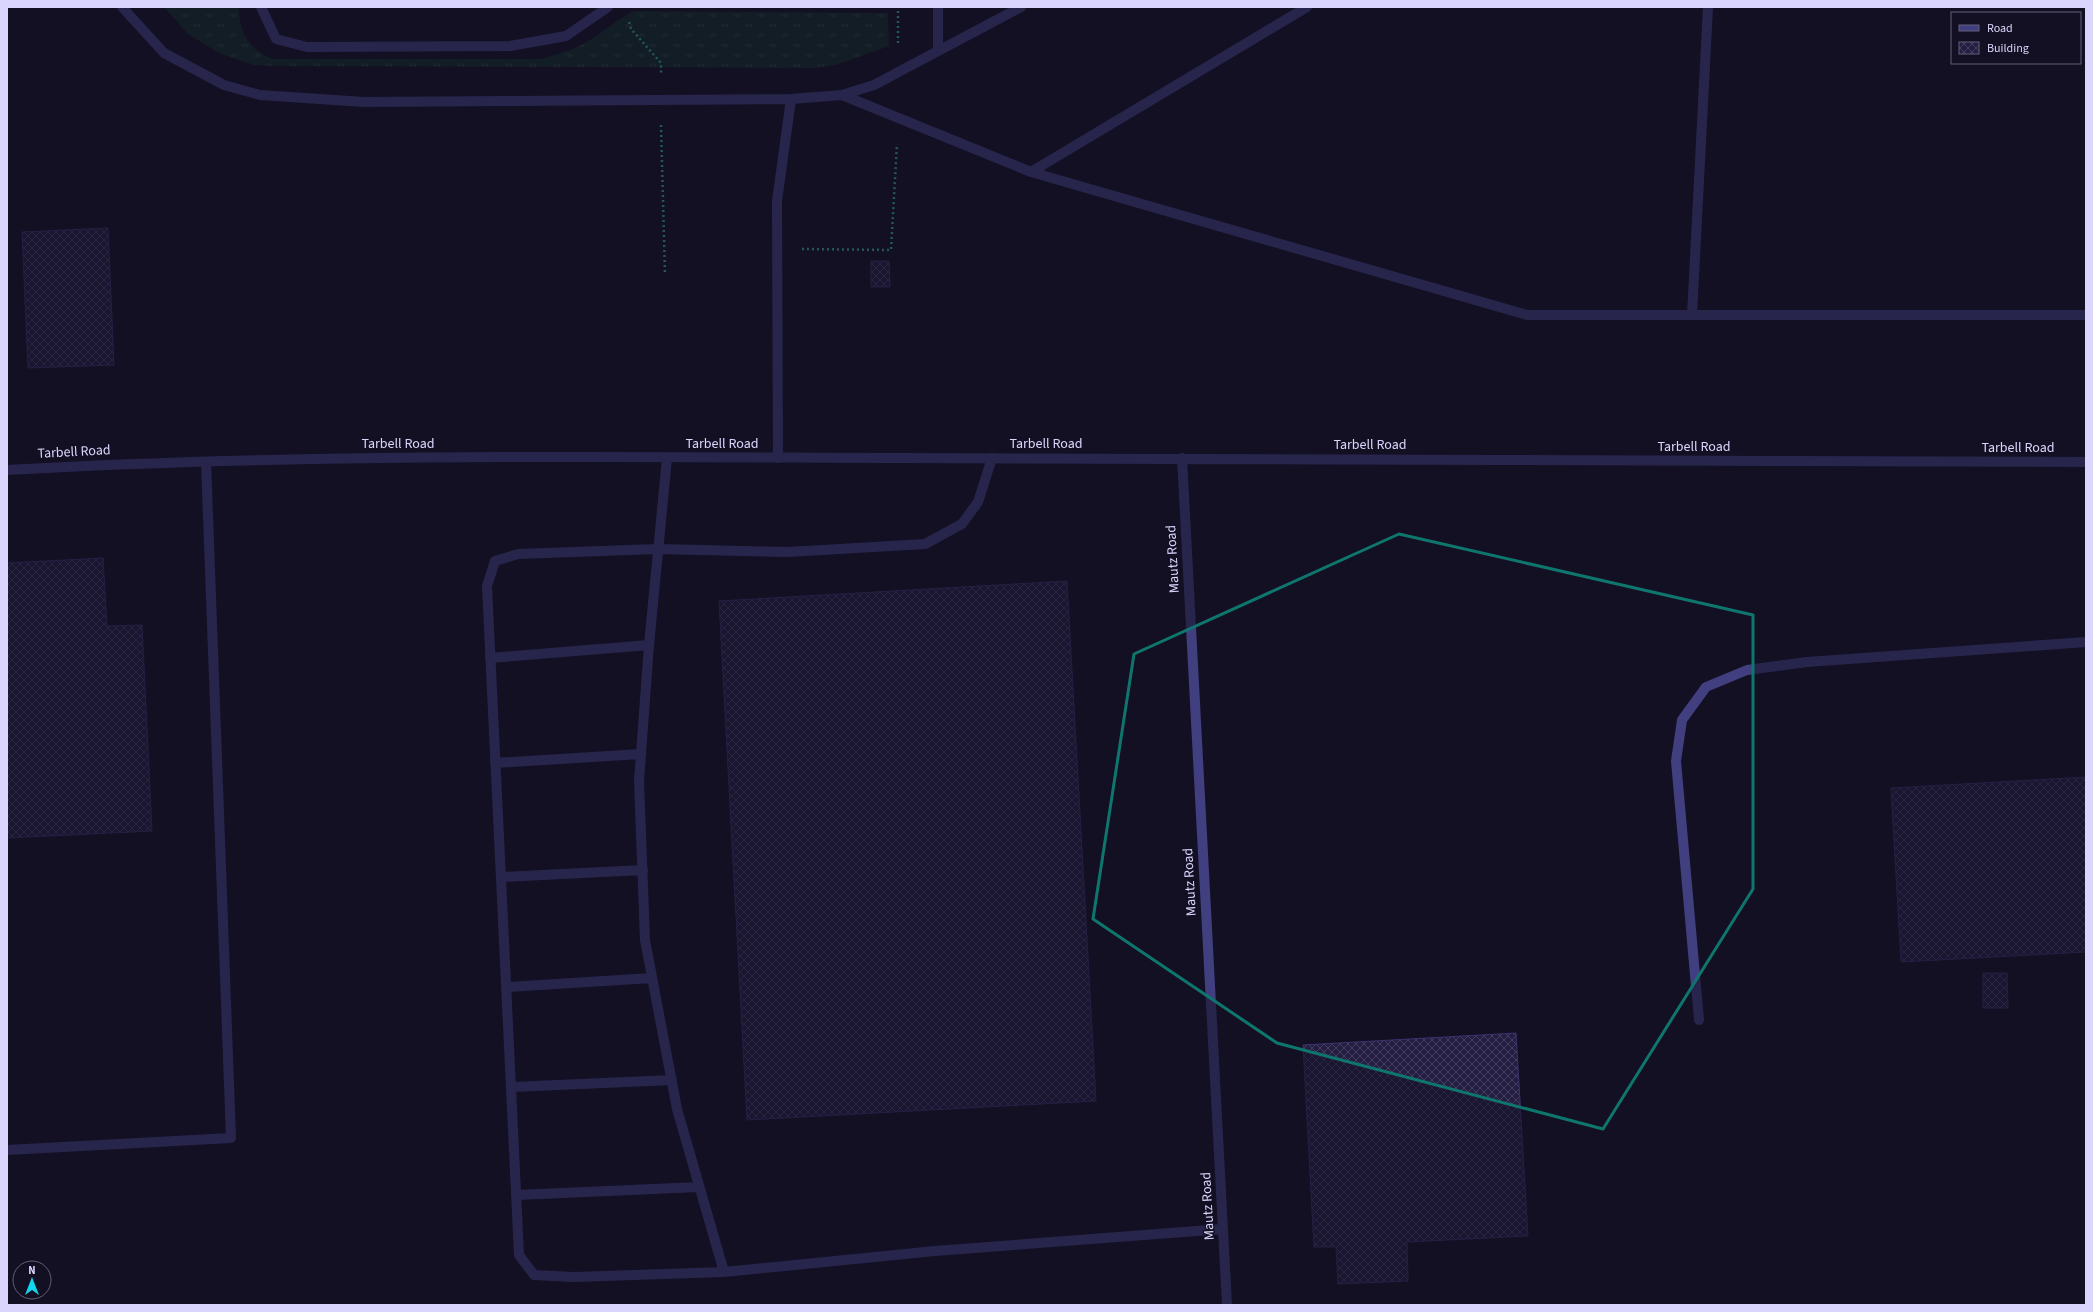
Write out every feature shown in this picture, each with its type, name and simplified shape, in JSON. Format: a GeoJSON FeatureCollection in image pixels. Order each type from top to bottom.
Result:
{"type":"FeatureCollection","features":[{"type":"Feature","properties":{"kind":"street"},"geometry":{"type":"LineString","coordinates":[[122,7],[164,53],[224,85],[260,95],[364,102],[791,99],[842,95],[874,85],[1021,7]]}},
{"type":"Feature","properties":{"kind":"street"},"geometry":{"type":"LineString","coordinates":[[261,7],[276,39],[307,47],[510,46],[566,36],[608,7]]}},
{"type":"Feature","properties":{"kind":"street"},"geometry":{"type":"LineString","coordinates":[[938,7],[938,51]]}},
{"type":"Feature","properties":{"kind":"street"},"geometry":{"type":"LineString","coordinates":[[1031,172],[1307,7]]}},
{"type":"Feature","properties":{"kind":"street"},"geometry":{"type":"LineString","coordinates":[[1692,315],[1708,7]]}},
{"type":"Feature","properties":{"kind":"street"},"geometry":{"type":"LineString","coordinates":[[842,95],[1031,172],[1527,315],[2086,315]]}},
{"type":"Feature","properties":{"kind":"street"},"geometry":{"type":"LineString","coordinates":[[778,458],[777,202],[791,99]]}},
{"type":"Feature","properties":{"kind":"street","name":"Tarbell Road"},"geometry":{"type":"LineString","coordinates":[[7,470],[206,462],[377,458],[1182,458],[2086,462]]}},
{"type":"Feature","properties":{"kind":"street"},"geometry":{"type":"LineString","coordinates":[[667,458],[649,645],[639,781],[646,940],[677,1109],[724,1272]]}},
{"type":"Feature","properties":{"kind":"street"},"geometry":{"type":"LineString","coordinates":[[992,458],[978,502],[962,524],[925,544],[788,552],[658,549],[518,554],[495,561],[487,586],[519,1255],[534,1275],[574,1277],[724,1272],[935,1250],[1223,1229]]}},
{"type":"Feature","properties":{"kind":"street","name":"Mautz Road"},"geometry":{"type":"LineString","coordinates":[[1182,458],[1227,1305]]}},
{"type":"Feature","properties":{"kind":"street"},"geometry":{"type":"LineString","coordinates":[[7,1150],[231,1138],[206,462]]}},
{"type":"Feature","properties":{"kind":"street"},"geometry":{"type":"LineString","coordinates":[[1699,1020],[1676,761],[1682,720],[1706,687],[1748,670],[1807,662],[2086,642]]}},
{"type":"Feature","properties":{"kind":"street"},"geometry":{"type":"LineString","coordinates":[[490,658],[649,645]]}},
{"type":"Feature","properties":{"kind":"street"},"geometry":{"type":"LineString","coordinates":[[496,763],[641,754]]}},
{"type":"Feature","properties":{"kind":"street"},"geometry":{"type":"LineString","coordinates":[[501,877],[643,870]]}},
{"type":"Feature","properties":{"kind":"street"},"geometry":{"type":"LineString","coordinates":[[506,988],[652,978]]}},
{"type":"Feature","properties":{"kind":"street"},"geometry":{"type":"LineString","coordinates":[[512,1087],[672,1080]]}},
{"type":"Feature","properties":{"kind":"street"},"geometry":{"type":"LineString","coordinates":[[517,1195],[699,1187]]}},
{"type":"Feature","properties":{"kind":"path"},"geometry":{"type":"LineString","coordinates":[[898,7],[898,72]]}},
{"type":"Feature","properties":{"kind":"path"},"geometry":{"type":"LineString","coordinates":[[628,22],[631,29],[661,63],[665,274]]}},
{"type":"Feature","properties":{"kind":"path"},"geometry":{"type":"LineString","coordinates":[[777,249],[891,250],[898,117]]}},
{"type":"Feature","properties":{"kind":"highlighted area"},"geometry":{"type":"Polygon","coordinates":[[[1399,534],[1753,615],[1753,889],[1603,1129],[1277,1043],[1093,919],[1134,654],[1399,534]]]}},
{"type":"Feature","properties":{"kind":"green space"},"geometry":{"type":"Polygon","coordinates":[[[164,7],[239,7],[239,16],[243,32],[247,39],[257,50],[272,59],[542,59],[581,45],[634,11],[888,13],[889,46],[836,65],[814,68],[253,65],[219,53],[188,34],[164,7]]]}},
{"type":"Feature","properties":{"kind":"building"},"geometry":{"type":"Polygon","coordinates":[[[108,228],[114,365],[28,368],[22,232],[108,228]]]}},
{"type":"Feature","properties":{"kind":"building"},"geometry":{"type":"Polygon","coordinates":[[[871,261],[889,261],[890,287],[871,287],[871,261]]]}},
{"type":"Feature","properties":{"kind":"building"},"geometry":{"type":"Polygon","coordinates":[[[103,558],[107,626],[142,625],[152,831],[7,838],[7,563],[103,558]]]}},
{"type":"Feature","properties":{"kind":"building"},"geometry":{"type":"Polygon","coordinates":[[[1067,581],[1096,1101],[747,1120],[719,601],[1067,581]]]}},
{"type":"Feature","properties":{"kind":"building"},"geometry":{"type":"Polygon","coordinates":[[[2086,777],[2086,952],[1901,962],[1891,788],[2086,777]]]}},
{"type":"Feature","properties":{"kind":"building"},"geometry":{"type":"Polygon","coordinates":[[[1983,973],[2007,973],[2008,1008],[1983,1008],[1983,973]]]}},
{"type":"Feature","properties":{"kind":"building"},"geometry":{"type":"Polygon","coordinates":[[[1516,1033],[1528,1236],[1407,1242],[1408,1281],[1338,1284],[1336,1247],[1314,1247],[1303,1045],[1516,1033]]]}}]}
